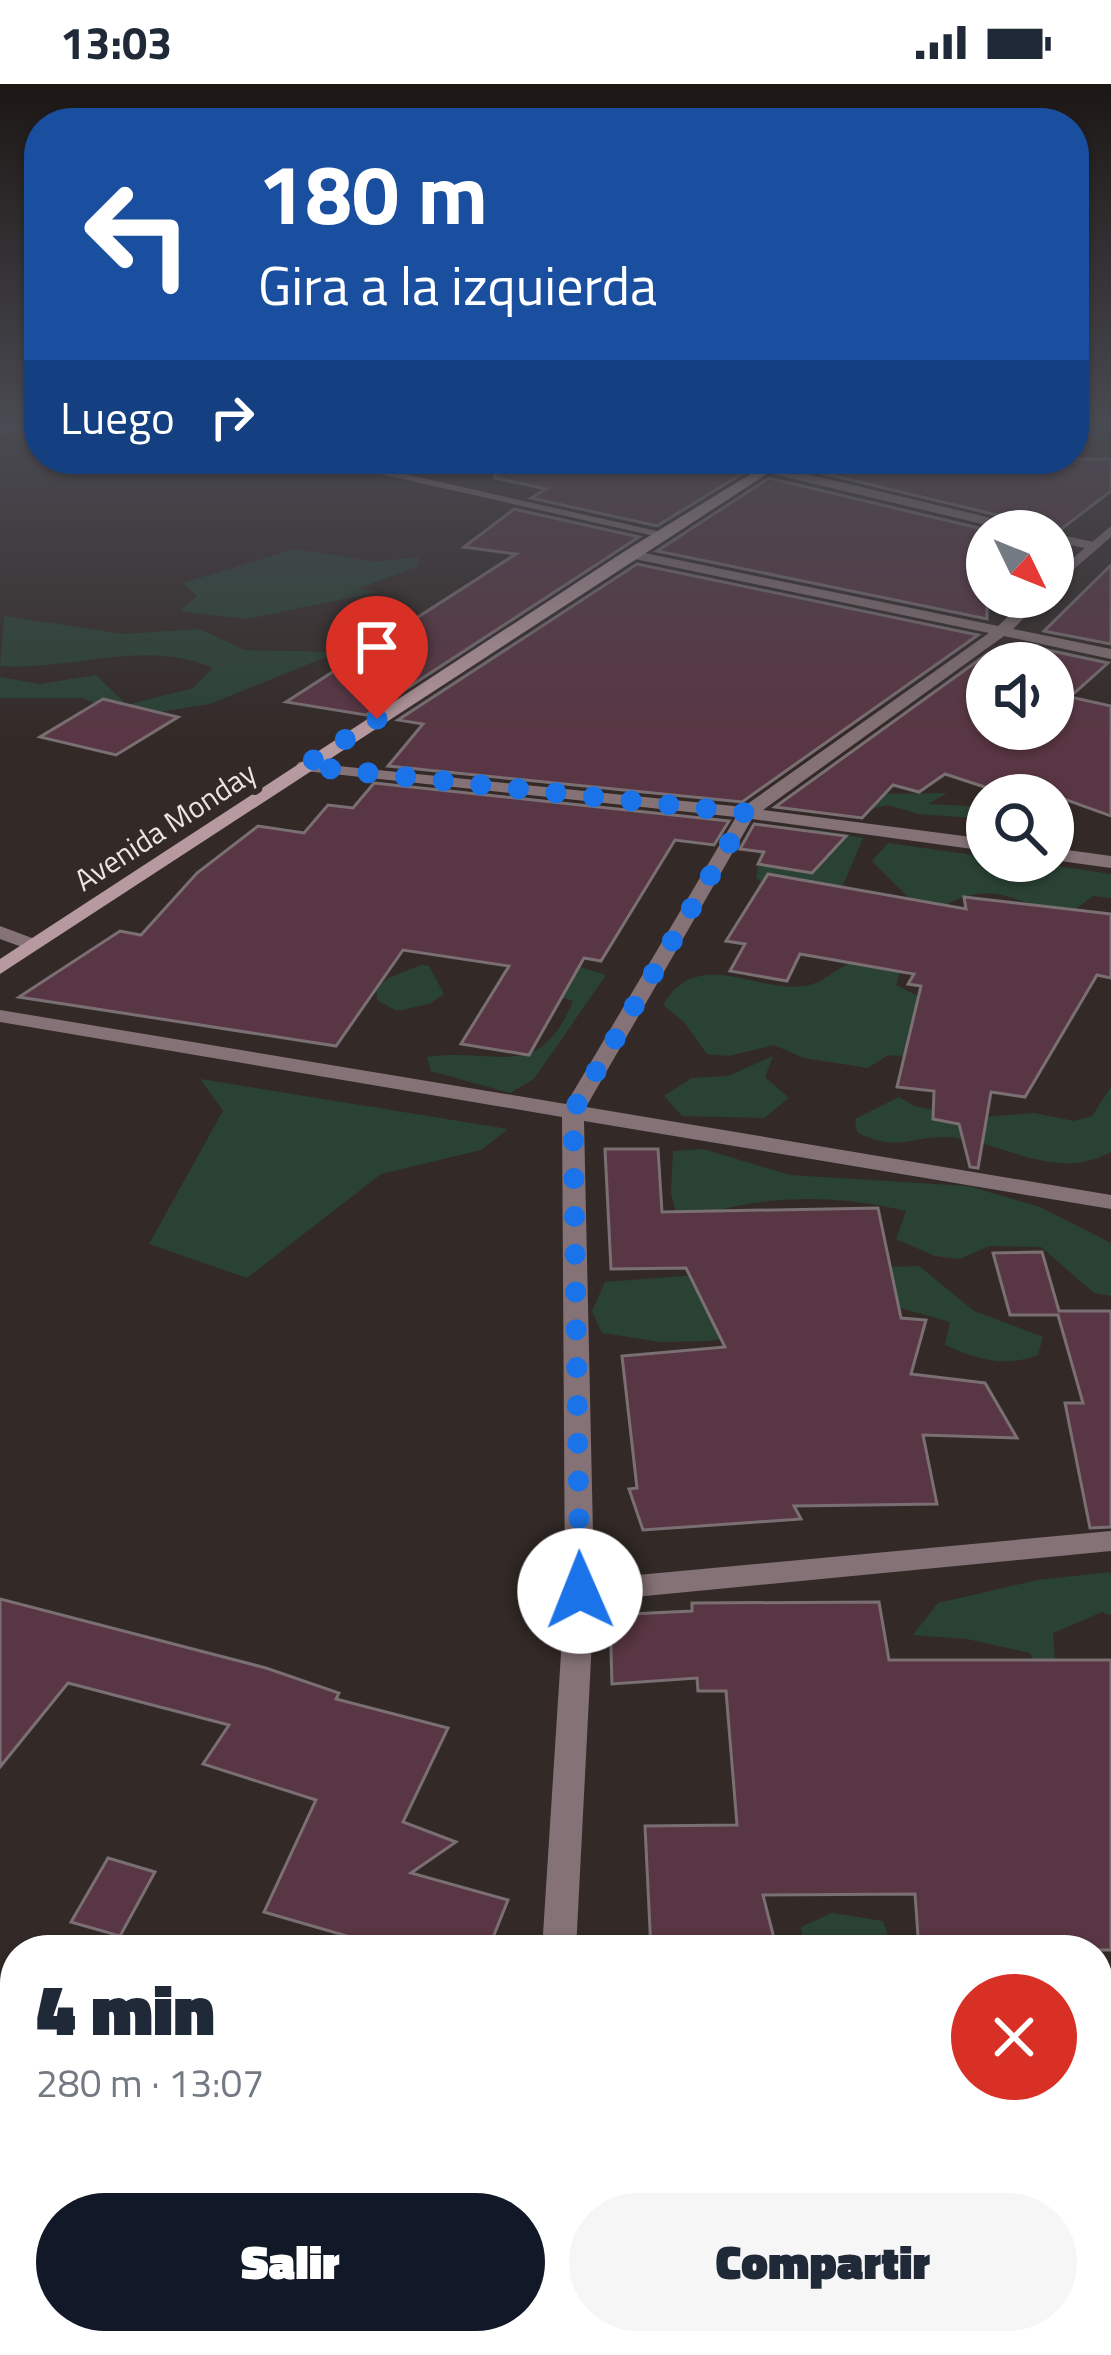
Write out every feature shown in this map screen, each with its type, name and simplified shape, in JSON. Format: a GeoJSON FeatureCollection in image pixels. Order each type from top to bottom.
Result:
{"type":"FeatureCollection","features":[{"type":"Feature","properties":{"kind":"main road","name":"Avenida Monday"},"geometry":{"type":"LineString","coordinates":[[0,968],[673,528]]}},
{"type":"Feature","properties":{"kind":"street"},"geometry":{"type":"LineString","coordinates":[[635,528],[663,534]]}},
{"type":"Feature","properties":{"kind":"street"},"geometry":{"type":"LineString","coordinates":[[1074,564],[1111,530]]}},
{"type":"Feature","properties":{"kind":"street"},"geometry":{"type":"LineString","coordinates":[[1074,542],[1093,546]]}},
{"type":"Feature","properties":{"kind":"street"},"geometry":{"type":"LineString","coordinates":[[630,554],[1111,654]]}},
{"type":"Feature","properties":{"kind":"street"},"geometry":{"type":"LineString","coordinates":[[560,1935],[580,1591],[573,1111],[747,813],[1016,618]]}},
{"type":"Feature","properties":{"kind":"street"},"geometry":{"type":"LineString","coordinates":[[304,766],[747,813],[966,842]]}},
{"type":"Feature","properties":{"kind":"street"},"geometry":{"type":"LineString","coordinates":[[1074,857],[1111,862]]}},
{"type":"Feature","properties":{"kind":"street"},"geometry":{"type":"LineString","coordinates":[[0,932],[33,945]]}},
{"type":"Feature","properties":{"kind":"street"},"geometry":{"type":"LineString","coordinates":[[0,1016],[1111,1202]]}},
{"type":"Feature","properties":{"kind":"street"},"geometry":{"type":"LineString","coordinates":[[580,1591],[1111,1541]]}},
{"type":"Feature","properties":{"kind":"green space"},"geometry":{"type":"Polygon","coordinates":[[[295,549],[374,562],[419,557],[417,567],[359,588],[377,592],[247,619],[180,611],[197,596],[183,583],[295,549]]]}},
{"type":"Feature","properties":{"kind":"green space"},"geometry":{"type":"Polygon","coordinates":[[[4,616],[124,634],[200,629],[244,650],[338,652],[210,704],[125,717],[83,698],[0,698],[0,677],[40,684],[96,675],[127,705],[193,688],[213,668],[161,656],[0,666],[4,616]]]}},
{"type":"Feature","properties":{"kind":"green space"},"geometry":{"type":"Polygon","coordinates":[[[864,784],[890,794],[947,793],[928,804],[966,806],[966,817],[919,814],[887,805],[860,812],[864,784]]]}},
{"type":"Feature","properties":{"kind":"green space"},"geometry":{"type":"Polygon","coordinates":[[[814,829],[863,838],[835,904],[791,899],[756,878],[762,840],[814,829]]]}},
{"type":"Feature","properties":{"kind":"green space"},"geometry":{"type":"Polygon","coordinates":[[[888,843],[966,854],[966,882],[1074,882],[1074,869],[1111,874],[1111,898],[1093,896],[1069,914],[990,893],[937,909],[910,899],[872,861],[888,843]]]}},
{"type":"Feature","properties":{"kind":"green space"},"geometry":{"type":"Polygon","coordinates":[[[856,961],[901,970],[896,985],[922,998],[929,1058],[888,1055],[868,1068],[804,1058],[774,1045],[728,1056],[707,1054],[684,1022],[663,1005],[692,978],[728,976],[805,986],[856,961]]]}},
{"type":"Feature","properties":{"kind":"green space"},"geometry":{"type":"Polygon","coordinates":[[[574,965],[606,975],[534,1079],[510,1093],[431,1071],[427,1057],[513,1056],[546,1043],[573,1001],[550,994],[574,965]]]}},
{"type":"Feature","properties":{"kind":"green space"},"geometry":{"type":"Polygon","coordinates":[[[429,966],[444,994],[429,1004],[397,1011],[377,1000],[376,988],[388,978],[429,966]]]}},
{"type":"Feature","properties":{"kind":"green space"},"geometry":{"type":"Polygon","coordinates":[[[773,1056],[765,1077],[789,1098],[764,1118],[682,1116],[664,1096],[692,1078],[728,1076],[773,1056]]]}},
{"type":"Feature","properties":{"kind":"green space"},"geometry":{"type":"Polygon","coordinates":[[[200,1079],[508,1129],[481,1150],[381,1174],[247,1278],[149,1244],[223,1111],[200,1079]]]}},
{"type":"Feature","properties":{"kind":"green space"},"geometry":{"type":"Polygon","coordinates":[[[1111,1087],[1111,1152],[1072,1163],[1034,1159],[957,1138],[885,1142],[857,1132],[855,1119],[899,1097],[914,1106],[973,1118],[1034,1113],[1074,1121],[1092,1116],[1111,1087]]]}},
{"type":"Feature","properties":{"kind":"green space"},"geometry":{"type":"Polygon","coordinates":[[[703,1149],[790,1175],[968,1186],[1040,1207],[1111,1243],[1111,1296],[1094,1293],[1041,1247],[989,1246],[960,1259],[935,1256],[896,1239],[906,1211],[879,1205],[821,1199],[761,1202],[679,1225],[671,1193],[673,1151],[703,1149]]]}},
{"type":"Feature","properties":{"kind":"green space"},"geometry":{"type":"Polygon","coordinates":[[[919,1266],[974,1311],[1043,1337],[1038,1355],[1002,1361],[968,1354],[945,1345],[950,1322],[893,1306],[710,1341],[661,1342],[602,1333],[592,1311],[605,1282],[919,1266]]]}},
{"type":"Feature","properties":{"kind":"green space"},"geometry":{"type":"Polygon","coordinates":[[[1111,1572],[1111,1615],[1102,1612],[1053,1633],[1056,1679],[1045,1687],[1030,1653],[967,1639],[913,1635],[938,1603],[1037,1580],[1111,1572]]]}},
{"type":"Feature","properties":{"kind":"green space"},"geometry":{"type":"Polygon","coordinates":[[[832,1913],[883,1921],[888,1935],[802,1935],[801,1927],[832,1913]]]}},
{"type":"Feature","properties":{"kind":"building"},"geometry":{"type":"Polygon","coordinates":[[[489,528],[599,528],[639,537],[366,715],[286,702],[516,554],[464,547],[489,528]]]}},
{"type":"Feature","properties":{"kind":"building"},"geometry":{"type":"Polygon","coordinates":[[[692,528],[966,528],[966,615],[657,551],[692,528]]]}},
{"type":"Feature","properties":{"kind":"building"},"geometry":{"type":"Polygon","coordinates":[[[637,564],[978,635],[742,802],[388,766],[423,724],[398,720],[637,564]]]}},
{"type":"Feature","properties":{"kind":"building"},"geometry":{"type":"Polygon","coordinates":[[[1111,565],[1111,644],[1044,631],[1057,618],[1074,618],[1074,601],[1111,565]]]}},
{"type":"Feature","properties":{"kind":"building"},"geometry":{"type":"Polygon","coordinates":[[[1074,656],[1108,663],[1074,693],[1074,656]]]}},
{"type":"Feature","properties":{"kind":"building"},"geometry":{"type":"Polygon","coordinates":[[[966,669],[966,750],[1074,750],[1074,698],[1111,706],[1111,816],[1074,803],[1074,774],[966,774],[966,781],[945,774],[919,792],[893,785],[862,818],[775,807],[966,669]]]}},
{"type":"Feature","properties":{"kind":"building"},"geometry":{"type":"Polygon","coordinates":[[[103,699],[178,717],[116,755],[40,737],[103,699]]]}},
{"type":"Feature","properties":{"kind":"building"},"geometry":{"type":"Polygon","coordinates":[[[374,783],[729,821],[714,845],[675,840],[601,961],[584,958],[529,1055],[461,1044],[509,966],[403,950],[336,1046],[19,997],[120,931],[141,935],[197,873],[258,826],[304,833],[328,805],[353,808],[374,783]]]}},
{"type":"Feature","properties":{"kind":"building"},"geometry":{"type":"Polygon","coordinates":[[[754,824],[846,836],[812,873],[758,864],[764,852],[740,849],[754,824]]]}},
{"type":"Feature","properties":{"kind":"building"},"geometry":{"type":"Polygon","coordinates":[[[768,874],[966,909],[964,897],[1111,914],[1111,978],[1097,975],[1025,1097],[991,1092],[978,1168],[970,1167],[959,1124],[933,1119],[934,1091],[897,1087],[921,986],[908,984],[914,974],[800,954],[787,981],[730,971],[745,944],[726,941],[768,874]]]}},
{"type":"Feature","properties":{"kind":"building"},"geometry":{"type":"Polygon","coordinates":[[[605,1149],[658,1149],[662,1212],[878,1208],[901,1318],[926,1320],[911,1374],[985,1383],[1017,1438],[923,1435],[937,1504],[794,1506],[801,1519],[643,1530],[629,1489],[637,1488],[622,1356],[725,1347],[686,1268],[611,1269],[605,1149]]]}},
{"type":"Feature","properties":{"kind":"building"},"geometry":{"type":"Polygon","coordinates":[[[1042,1252],[1059,1311],[1111,1311],[1111,1527],[1090,1528],[1065,1403],[1083,1403],[1058,1315],[1010,1315],[993,1253],[1042,1252]]]}},
{"type":"Feature","properties":{"kind":"building"},"geometry":{"type":"Polygon","coordinates":[[[0,1599],[266,1668],[339,1693],[336,1699],[448,1728],[403,1822],[456,1842],[411,1873],[508,1900],[494,1935],[343,1935],[264,1912],[316,1800],[203,1764],[229,1725],[68,1683],[0,1767],[0,1599]]]}},
{"type":"Feature","properties":{"kind":"building"},"geometry":{"type":"Polygon","coordinates":[[[879,1602],[889,1660],[1111,1660],[1111,1935],[918,1935],[915,1894],[763,1895],[773,1935],[650,1935],[645,1826],[737,1825],[726,1691],[698,1691],[697,1678],[612,1684],[610,1615],[692,1611],[692,1603],[879,1602]]]}},
{"type":"Feature","properties":{"kind":"building"},"geometry":{"type":"Polygon","coordinates":[[[108,1858],[155,1872],[121,1935],[71,1922],[108,1858]]]}},
{"type":"Feature","properties":{"kind":"route"},"geometry":{"type":"LineString","coordinates":[[377,719],[304,766],[747,813],[573,1111],[580,1591]]}}]}
